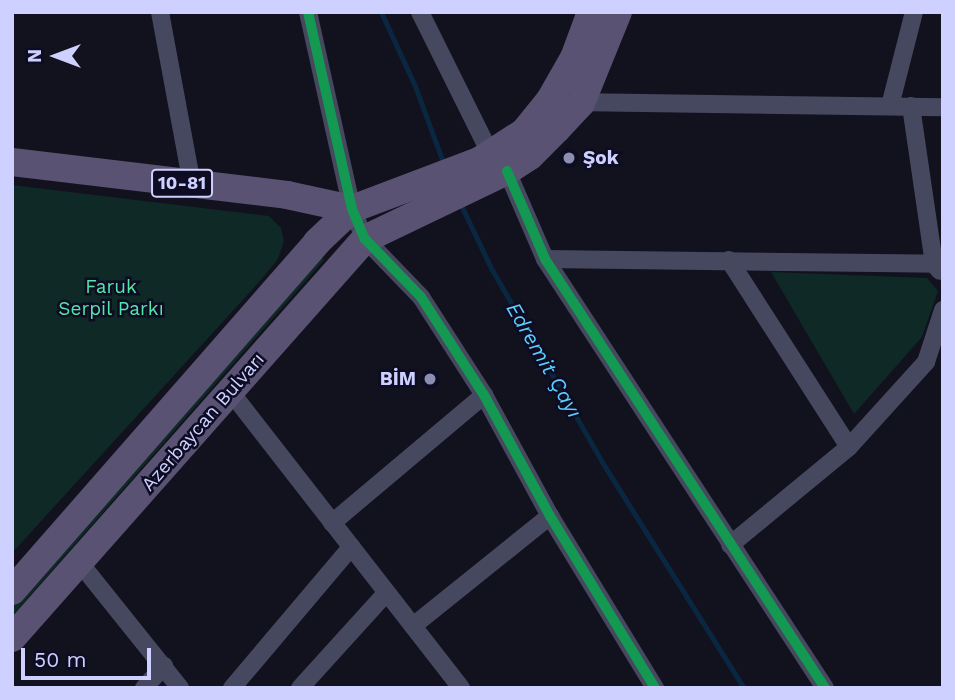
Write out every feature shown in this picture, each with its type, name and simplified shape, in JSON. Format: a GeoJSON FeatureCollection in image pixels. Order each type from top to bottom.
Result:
{"type":"FeatureCollection","features":[{"type":"Feature","properties":{"kind":"main road"},"geometry":{"type":"LineString","coordinates":[[492,166],[550,100],[574,58],[591,12]]}},
{"type":"Feature","properties":{"kind":"main road"},"geometry":{"type":"LineString","coordinates":[[398,207],[492,166],[530,156],[581,103],[618,12]]}},
{"type":"Feature","properties":{"kind":"main road","name":"10-81"},"geometry":{"type":"LineString","coordinates":[[12,162],[287,195],[352,209]]}},
{"type":"Feature","properties":{"kind":"main road","name":"Azerbaycan Bulvarı"},"geometry":{"type":"LineString","coordinates":[[12,591],[317,242],[352,209],[398,207]]}},
{"type":"Feature","properties":{"kind":"main road","name":"Azerbaycan Bulvarı"},"geometry":{"type":"LineString","coordinates":[[12,638],[365,239],[398,207]]}},
{"type":"Feature","properties":{"kind":"street"},"geometry":{"type":"LineString","coordinates":[[160,12],[192,184]]}},
{"type":"Feature","properties":{"kind":"street"},"geometry":{"type":"LineString","coordinates":[[308,12],[352,209],[365,239],[421,298],[484,395],[550,516],[654,688]]}},
{"type":"Feature","properties":{"kind":"street"},"geometry":{"type":"LineString","coordinates":[[420,12],[492,166],[545,259],[825,688]]}},
{"type":"Feature","properties":{"kind":"street"},"geometry":{"type":"LineString","coordinates":[[890,106],[914,12]]}},
{"type":"Feature","properties":{"kind":"street"},"geometry":{"type":"LineString","coordinates":[[550,100],[581,103],[943,107]]}},
{"type":"Feature","properties":{"kind":"street"},"geometry":{"type":"LineString","coordinates":[[545,259],[729,260],[940,267],[911,106]]}},
{"type":"Feature","properties":{"kind":"street"},"geometry":{"type":"LineString","coordinates":[[729,260],[849,447]]}},
{"type":"Feature","properties":{"kind":"street"},"geometry":{"type":"LineString","coordinates":[[730,545],[849,447],[926,362],[943,310]]}},
{"type":"Feature","properties":{"kind":"street"},"geometry":{"type":"LineString","coordinates":[[230,391],[461,688]]}},
{"type":"Feature","properties":{"kind":"street"},"geometry":{"type":"LineString","coordinates":[[332,523],[484,395]]}},
{"type":"Feature","properties":{"kind":"street"},"geometry":{"type":"LineString","coordinates":[[413,626],[550,516]]}},
{"type":"Feature","properties":{"kind":"street"},"geometry":{"type":"LineString","coordinates":[[232,688],[351,547]]}},
{"type":"Feature","properties":{"kind":"street"},"geometry":{"type":"LineString","coordinates":[[80,562],[180,688]]}},
{"type":"Feature","properties":{"kind":"street"},"geometry":{"type":"LineString","coordinates":[[300,688],[386,593]]}},
{"type":"Feature","properties":{"kind":"street"},"geometry":{"type":"LineString","coordinates":[[144,688],[164,666]]}},
{"type":"Feature","properties":{"kind":"green space","name":"Faruk Serpil Parkı"},"geometry":{"type":"Polygon","coordinates":[[[12,185],[269,216],[281,228],[284,241],[278,259],[260,281],[12,553],[12,185]]]}},
{"type":"Feature","properties":{"kind":"green space"},"geometry":{"type":"Polygon","coordinates":[[[321,256],[324,260],[12,616],[12,604],[321,256]]]}},
{"type":"Feature","properties":{"kind":"green space"},"geometry":{"type":"Polygon","coordinates":[[[771,272],[927,278],[938,291],[922,337],[854,414],[771,272]]]}},
{"type":"Feature","properties":{"kind":"waterway","name":"Edremit Çayı"},"geometry":{"type":"LineString","coordinates":[[381,12],[415,86],[444,165]]}},
{"type":"Feature","properties":{"kind":"waterway","name":"Edremit Çayı"},"geometry":{"type":"LineString","coordinates":[[460,203],[491,268],[602,462],[744,688]]}},
{"type":"Feature","properties":{"kind":"cycle path"},"geometry":{"type":"LineString","coordinates":[[308,12],[352,209],[365,239],[421,297],[484,395],[550,516],[655,688]]}},
{"type":"Feature","properties":{"kind":"cycle path"},"geometry":{"type":"LineString","coordinates":[[507,171],[545,259],[825,688]]}},
{"type":"Feature","properties":{"kind":"place","name":"Şok"},"geometry":{"type":"Point","coordinates":[569,158]}},
{"type":"Feature","properties":{"kind":"place","name":"BİM"},"geometry":{"type":"Point","coordinates":[430,379]}}]}
